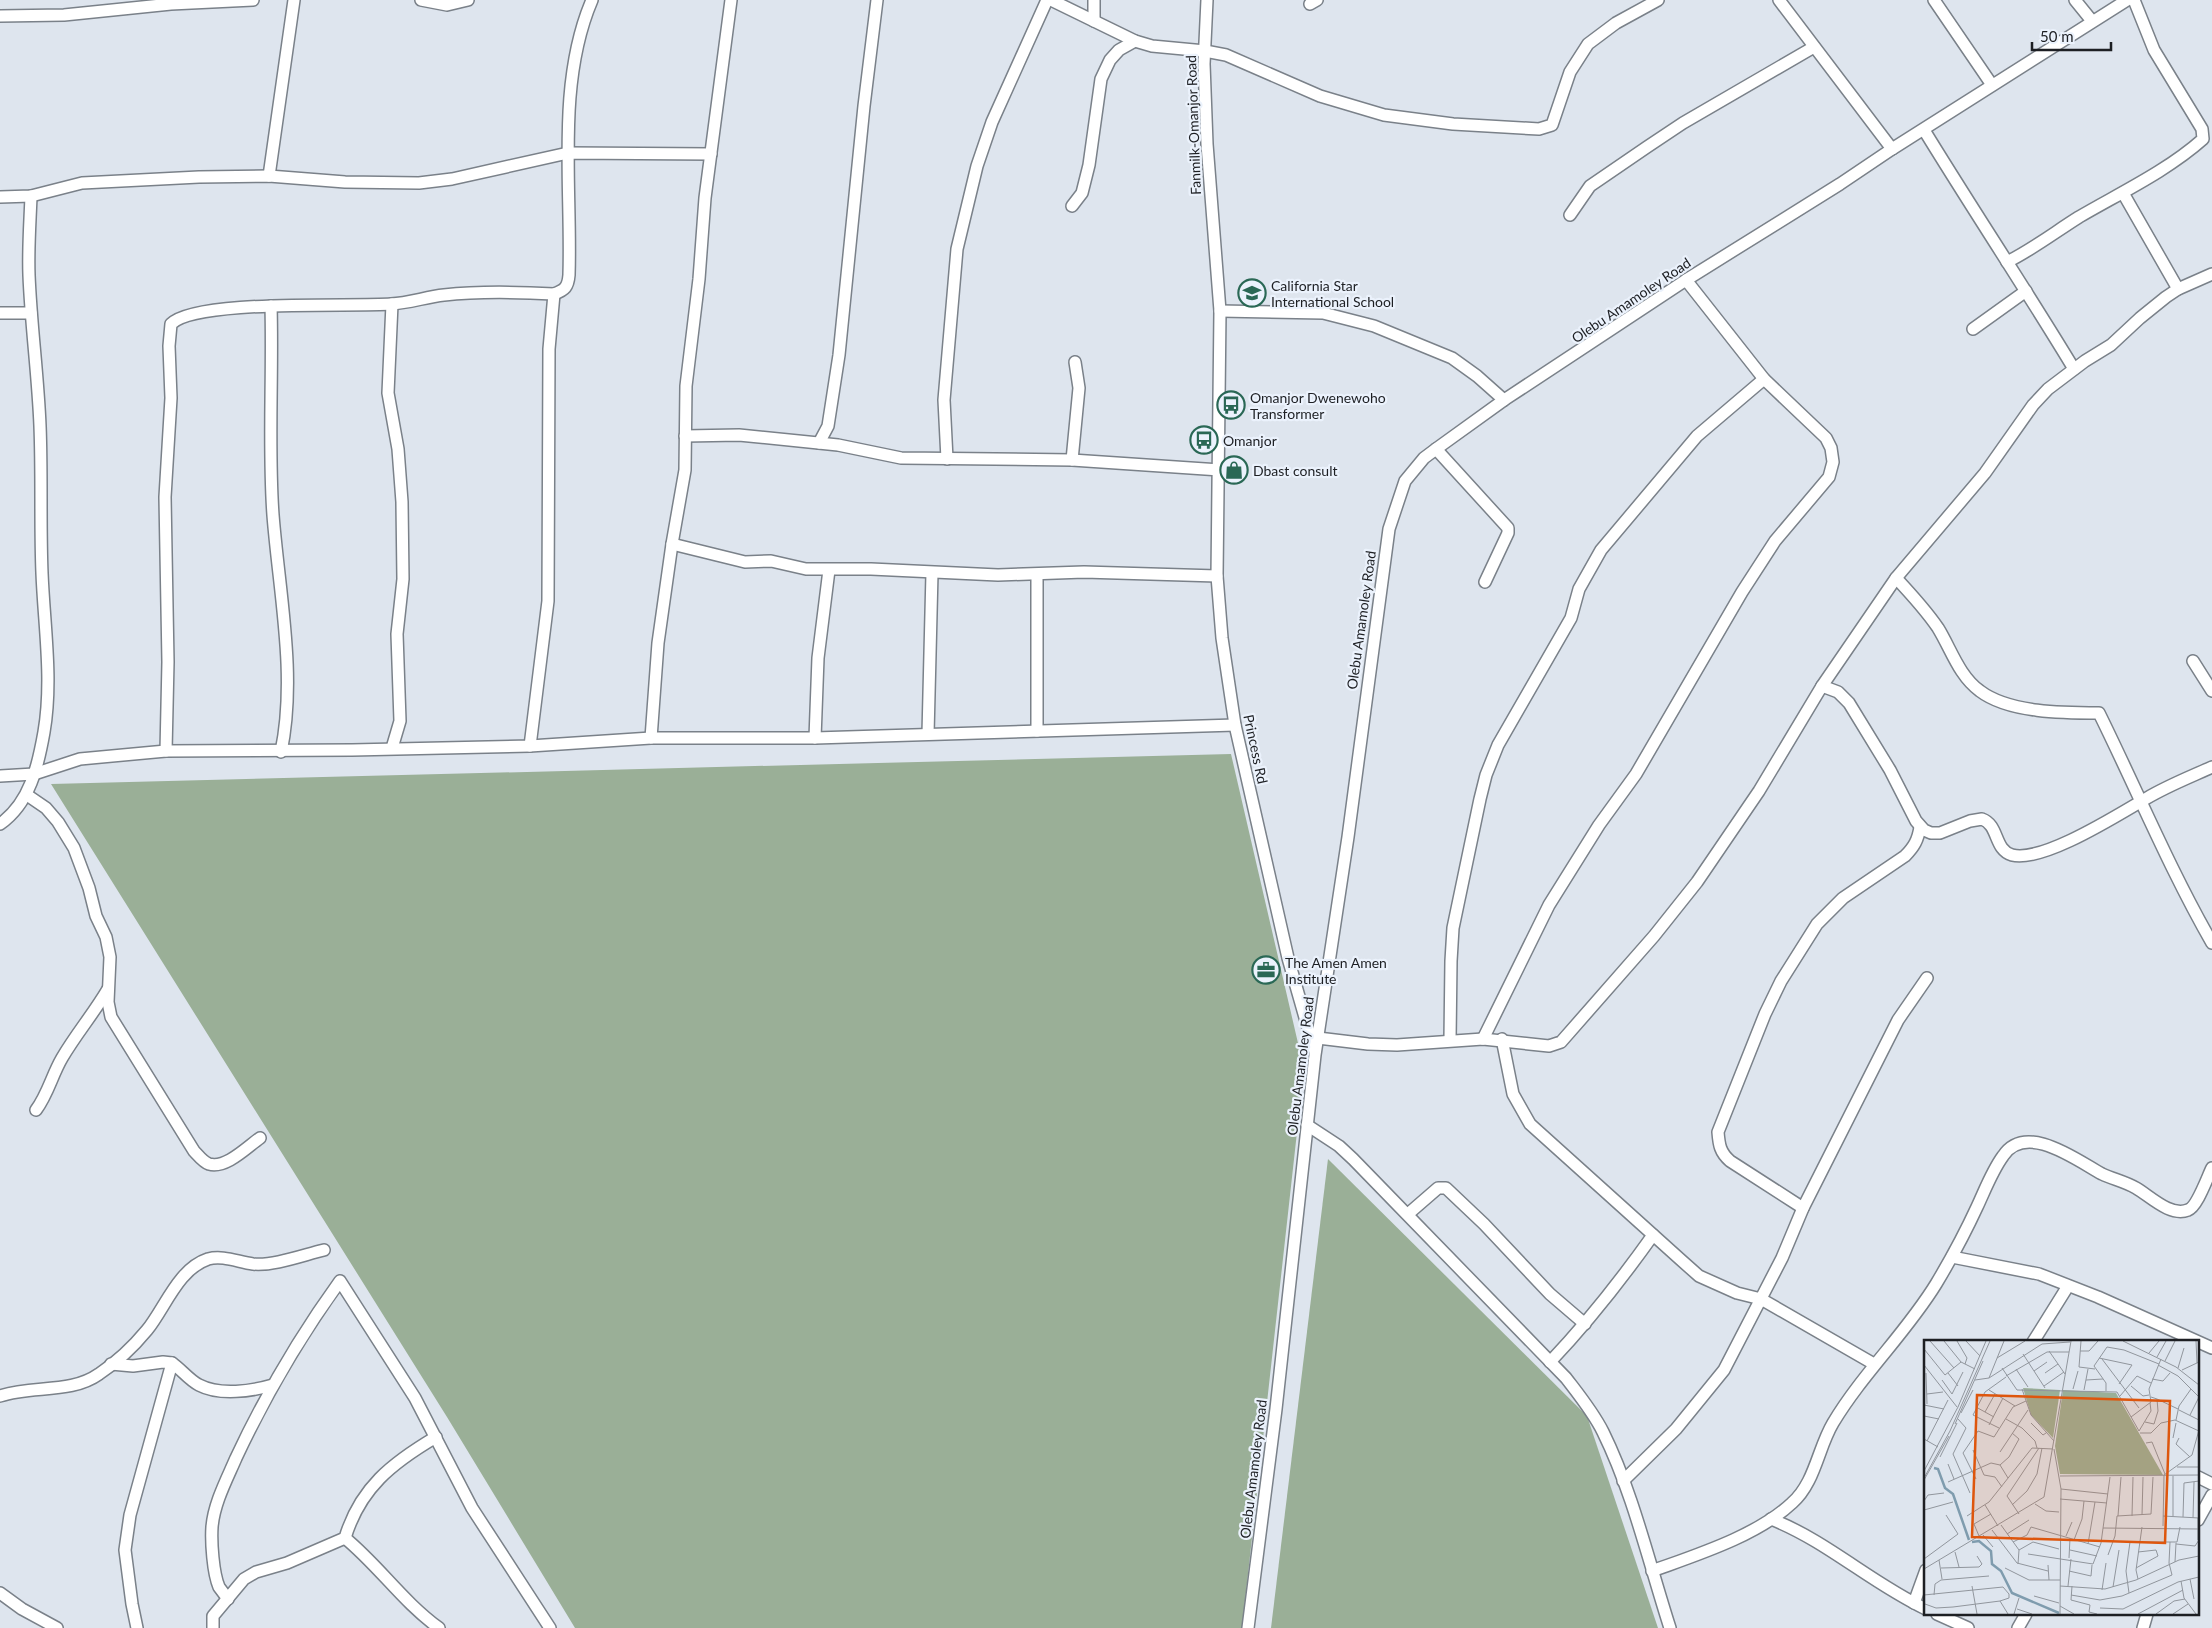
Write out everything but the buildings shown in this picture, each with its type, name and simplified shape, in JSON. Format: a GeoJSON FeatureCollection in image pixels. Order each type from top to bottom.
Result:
{"type":"FeatureCollection","features":[{"type":"Feature","properties":{"kind":"street"},"geometry":{"type":"LineString","coordinates":[[0,16],[64,15],[171,4],[253,0]]}},
{"type":"Feature","properties":{"kind":"street"},"geometry":{"type":"LineString","coordinates":[[269,176],[294,0]]}},
{"type":"Feature","properties":{"kind":"street"},"geometry":{"type":"LineString","coordinates":[[421,0],[447,5],[468,0]]}},
{"type":"Feature","properties":{"kind":"street"},"geometry":{"type":"LineString","coordinates":[[166,752],[168,653],[165,497],[171,398],[169,346],[171,324],[177,318],[199,312],[271,306],[392,304],[445,295],[554,294],[564,290],[568,285],[570,250],[568,154],[574,72],[584,20],[592,0]]}},
{"type":"Feature","properties":{"kind":"street"},"geometry":{"type":"LineString","coordinates":[[651,738],[658,643],[685,470],[686,386],[711,154],[731,0]]}},
{"type":"Feature","properties":{"kind":"street"},"geometry":{"type":"LineString","coordinates":[[819,443],[828,426],[839,355],[864,106],[877,0]]}},
{"type":"Feature","properties":{"kind":"street"},"geometry":{"type":"LineString","coordinates":[[947,459],[945,383],[958,249],[977,166],[992,122],[1047,0]]}},
{"type":"Feature","properties":{"kind":"street"},"geometry":{"type":"LineString","coordinates":[[1051,0],[1136,41],[1152,46],[1204,50],[1242,61],[1320,96],[1384,115],[1453,124],[1539,130],[1552,124],[1570,72],[1588,44],[1616,23],[1658,0]]}},
{"type":"Feature","properties":{"kind":"street"},"geometry":{"type":"LineString","coordinates":[[1094,0],[1094,20]]}},
{"type":"Feature","properties":{"kind":"street","name":"Fanmilk-Omanjor Road"},"geometry":{"type":"LineString","coordinates":[[1207,0],[1204,50],[1207,144],[1220,311]]}},
{"type":"Feature","properties":{"kind":"street"},"geometry":{"type":"LineString","coordinates":[[1779,0],[1892,149]]}},
{"type":"Feature","properties":{"kind":"street"},"geometry":{"type":"LineString","coordinates":[[1934,0],[1992,85]]}},
{"type":"Feature","properties":{"kind":"street"},"geometry":{"type":"LineString","coordinates":[[2075,0],[2092,21]]}},
{"type":"Feature","properties":{"kind":"street","name":"Olebu Amamoley Road"},"geometry":{"type":"LineString","coordinates":[[1248,1628],[1276,1410],[1315,1055],[1348,837],[1388,529],[1405,481],[1424,458],[1504,400],[1686,280],[1840,184],[2127,0]]}},
{"type":"Feature","properties":{"kind":"street"},"geometry":{"type":"LineString","coordinates":[[2007,262],[2025,253],[2092,209],[2123,193],[2191,149],[2202,139],[2202,129],[2154,50],[2134,0]]}},
{"type":"Feature","properties":{"kind":"street"},"geometry":{"type":"LineString","coordinates":[[1072,206],[1082,193],[1089,165],[1101,80],[1110,60],[1119,50],[1136,41]]}},
{"type":"Feature","properties":{"kind":"street"},"geometry":{"type":"LineString","coordinates":[[1570,215],[1590,186],[1684,123],[1814,47]]}},
{"type":"Feature","properties":{"kind":"street"},"geometry":{"type":"LineString","coordinates":[[1924,130],[1976,217],[2026,291],[2074,369]]}},
{"type":"Feature","properties":{"kind":"street"},"geometry":{"type":"LineString","coordinates":[[0,197],[31,196],[82,183],[199,177],[269,176],[345,182],[419,183],[452,179],[568,154],[711,154]]}},
{"type":"Feature","properties":{"kind":"street"},"geometry":{"type":"LineString","coordinates":[[2123,193],[2178,289]]}},
{"type":"Feature","properties":{"kind":"street"},"geometry":{"type":"LineString","coordinates":[[0,824],[11,815],[27,794],[34,774],[44,730],[47,664],[42,570],[40,418],[31,313],[28,247],[31,196]]}},
{"type":"Feature","properties":{"kind":"street"},"geometry":{"type":"LineString","coordinates":[[1318,1038],[1368,1044],[1397,1045],[1483,1038],[1549,1046],[1560,1042],[1654,936],[1697,882],[1759,791],[1822,686],[1896,578],[1985,473],[2033,405],[2048,389],[2074,369],[2112,345],[2140,318],[2178,289],[2212,274]]}},
{"type":"Feature","properties":{"kind":"street"},"geometry":{"type":"LineString","coordinates":[[1483,1038],[1549,905],[1599,825],[1636,774],[1742,592],[1775,541],[1829,476],[1833,462],[1831,448],[1826,438],[1764,379],[1686,280]]}},
{"type":"Feature","properties":{"kind":"street"},"geometry":{"type":"LineString","coordinates":[[1973,329],[2026,291]]}},
{"type":"Feature","properties":{"kind":"street"},"geometry":{"type":"LineString","coordinates":[[530,746],[548,601],[549,349],[554,294]]}},
{"type":"Feature","properties":{"kind":"street"},"geometry":{"type":"LineString","coordinates":[[392,304],[388,393],[398,449],[402,502],[403,579],[397,634],[400,721],[392,748]]}},
{"type":"Feature","properties":{"kind":"street"},"geometry":{"type":"LineString","coordinates":[[271,306],[272,499],[288,684],[286,728],[281,752]]}},
{"type":"Feature","properties":{"kind":"street"},"geometry":{"type":"LineString","coordinates":[[1220,311],[1323,313],[1374,326],[1452,358],[1477,376],[1504,400]]}},
{"type":"Feature","properties":{"kind":"street","name":"Princess Rd"},"geometry":{"type":"LineString","coordinates":[[1220,311],[1218,380],[1220,470],[1217,576],[1223,646],[1235,726],[1284,944],[1315,1055]]}},
{"type":"Feature","properties":{"kind":"street"},"geometry":{"type":"LineString","coordinates":[[0,313],[31,313]]}},
{"type":"Feature","properties":{"kind":"street"},"geometry":{"type":"LineString","coordinates":[[1072,460],[1079,388],[1075,362]]}},
{"type":"Feature","properties":{"kind":"street"},"geometry":{"type":"LineString","coordinates":[[1450,1040],[1453,928],[1480,799],[1486,775],[1498,745],[1572,618],[1579,589],[1601,550],[1697,436],[1764,379]]}},
{"type":"Feature","properties":{"kind":"street"},"geometry":{"type":"LineString","coordinates":[[685,436],[739,435],[819,443],[900,458],[1072,460],[1220,470]]}},
{"type":"Feature","properties":{"kind":"street"},"geometry":{"type":"LineString","coordinates":[[1436,449],[1508,528],[1508,533],[1485,582]]}},
{"type":"Feature","properties":{"kind":"street"},"geometry":{"type":"LineString","coordinates":[[672,544],[746,562],[771,562],[806,569],[871,569],[932,573],[1036,575],[1084,572],[1217,576]]}},
{"type":"Feature","properties":{"kind":"street"},"geometry":{"type":"LineString","coordinates":[[816,738],[818,658],[829,570]]}},
{"type":"Feature","properties":{"kind":"street"},"geometry":{"type":"LineString","coordinates":[[928,734],[932,573]]}},
{"type":"Feature","properties":{"kind":"street"},"geometry":{"type":"LineString","coordinates":[[1036,575],[1037,731]]}},
{"type":"Feature","properties":{"kind":"street"},"geometry":{"type":"LineString","coordinates":[[1896,578],[1922,605],[1939,630],[1957,664],[1979,691],[2005,705],[2023,709],[2099,713],[2134,783],[2140,802],[2212,942]]}},
{"type":"Feature","properties":{"kind":"street"},"geometry":{"type":"LineString","coordinates":[[2194,661],[2212,691]]}},
{"type":"Feature","properties":{"kind":"street"},"geometry":{"type":"LineString","coordinates":[[1822,686],[1838,692],[1849,703],[1890,770],[1920,827],[1931,833],[1940,832],[1970,821],[1982,819],[1990,824],[2003,850],[2014,856],[2028,855],[2069,841],[2140,802],[2212,767]]}},
{"type":"Feature","properties":{"kind":"street"},"geometry":{"type":"LineString","coordinates":[[0,776],[34,774],[80,759],[166,752],[281,752],[530,746],[651,738],[816,738],[1235,726]]}},
{"type":"Feature","properties":{"kind":"street"},"geometry":{"type":"LineString","coordinates":[[27,794],[46,808],[58,822],[74,848],[89,888],[96,916],[106,937],[110,957],[108,1002],[111,1017],[194,1151],[207,1164],[218,1165],[227,1161],[260,1138]]}},
{"type":"Feature","properties":{"kind":"street"},"geometry":{"type":"LineString","coordinates":[[1803,1208],[1722,1154],[1718,1132],[1765,1014],[1781,982],[1817,924],[1843,898],[1905,856],[1918,839],[1920,827]]}},
{"type":"Feature","properties":{"kind":"street"},"geometry":{"type":"LineString","coordinates":[[1623,1481],[1676,1429],[1724,1370],[1761,1299],[1803,1208],[1898,1020],[1928,978]]}},
{"type":"Feature","properties":{"kind":"street"},"geometry":{"type":"LineString","coordinates":[[36,1110],[43,1101],[61,1059],[94,1014],[110,986]]}},
{"type":"Feature","properties":{"kind":"street"},"geometry":{"type":"LineString","coordinates":[[1502,1039],[1513,1094],[1530,1124],[1699,1276],[1736,1293],[1761,1299],[1874,1364]]}},
{"type":"Feature","properties":{"kind":"street"},"geometry":{"type":"LineString","coordinates":[[1307,1125],[1339,1146],[1408,1214],[1448,1258],[1566,1378],[1591,1412],[1602,1431],[1623,1481],[1670,1628]]}},
{"type":"Feature","properties":{"kind":"street"},"geometry":{"type":"LineString","coordinates":[[1652,1571],[1711,1549],[1771,1519],[1793,1502],[1809,1480],[1832,1425],[1855,1388],[1914,1317],[1952,1257],[2000,1160],[2008,1149],[2016,1145],[2034,1143],[2050,1145],[2104,1174],[2135,1187],[2168,1209],[2180,1212],[2194,1205],[2212,1168]]}},
{"type":"Feature","properties":{"kind":"street"},"geometry":{"type":"LineString","coordinates":[[1408,1214],[1438,1188],[1446,1188],[1479,1218],[1550,1294],[1585,1324]]}},
{"type":"Feature","properties":{"kind":"street"},"geometry":{"type":"LineString","coordinates":[[1550,1362],[1623,1278],[1653,1235]]}},
{"type":"Feature","properties":{"kind":"street"},"geometry":{"type":"LineString","coordinates":[[0,1396],[76,1385],[90,1380],[132,1349],[181,1280],[192,1268],[208,1259],[229,1258],[253,1264],[266,1263],[324,1250]]}},
{"type":"Feature","properties":{"kind":"street"},"geometry":{"type":"LineString","coordinates":[[1952,1257],[2039,1274],[2193,1340]]}},
{"type":"Feature","properties":{"kind":"street"},"geometry":{"type":"LineString","coordinates":[[228,1599],[219,1586],[214,1562],[212,1526],[216,1509],[227,1479],[257,1413],[306,1328],[340,1281],[415,1398],[472,1508],[550,1628]]}},
{"type":"Feature","properties":{"kind":"street"},"geometry":{"type":"LineString","coordinates":[[2034,1340],[2068,1286]]}},
{"type":"Feature","properties":{"kind":"street"},"geometry":{"type":"LineString","coordinates":[[2200,1343],[2212,1348]]}},
{"type":"Feature","properties":{"kind":"street"},"geometry":{"type":"LineString","coordinates":[[111,1364],[133,1366],[163,1362],[172,1363],[198,1385],[213,1390],[256,1390],[273,1385]]}},
{"type":"Feature","properties":{"kind":"street"},"geometry":{"type":"LineString","coordinates":[[137,1628],[128,1581],[125,1550],[130,1515],[172,1363]]}},
{"type":"Feature","properties":{"kind":"street"},"geometry":{"type":"LineString","coordinates":[[213,1628],[213,1616],[244,1579],[256,1572],[287,1563],[345,1538],[356,1508],[367,1491],[388,1469],[436,1437]]}},
{"type":"Feature","properties":{"kind":"street"},"geometry":{"type":"LineString","coordinates":[[2200,1478],[2212,1484]]}},
{"type":"Feature","properties":{"kind":"street"},"geometry":{"type":"LineString","coordinates":[[2200,1516],[2212,1495]]}},
{"type":"Feature","properties":{"kind":"street"},"geometry":{"type":"LineString","coordinates":[[1771,1519],[1796,1529],[1817,1541],[1924,1608]]}},
{"type":"Feature","properties":{"kind":"street"},"geometry":{"type":"LineString","coordinates":[[345,1538],[373,1562],[417,1612],[439,1628]]}},
{"type":"Feature","properties":{"kind":"street"},"geometry":{"type":"LineString","coordinates":[[1914,1603],[1924,1576]]}},
{"type":"Feature","properties":{"kind":"street"},"geometry":{"type":"LineString","coordinates":[[0,1593],[22,1609],[57,1628]]}},
{"type":"Feature","properties":{"kind":"street"},"geometry":{"type":"LineString","coordinates":[[1941,1616],[1968,1628]]}},
{"type":"Feature","properties":{"kind":"street"},"geometry":{"type":"LineString","coordinates":[[2018,1628],[2025,1616]]}},
{"type":"Feature","properties":{"kind":"green space"},"geometry":{"type":"Polygon","coordinates":[[[1231,754],[1304,1069],[1242,1628],[575,1628],[447,1417],[51,784],[1231,754]]]}},
{"type":"Feature","properties":{"kind":"green space"},"geometry":{"type":"Polygon","coordinates":[[[1328,1159],[1587,1416],[1658,1628],[1271,1628],[1328,1159]]]}},
{"type":"Feature","properties":{"kind":"place","name":"California Star International School"},"geometry":{"type":"Point","coordinates":[1252,293]}},
{"type":"Feature","properties":{"kind":"place","name":"Omanjor Dwenewoho Transformer"},"geometry":{"type":"Point","coordinates":[1231,405]}},
{"type":"Feature","properties":{"kind":"place","name":"Omanjor"},"geometry":{"type":"Point","coordinates":[1204,440]}},
{"type":"Feature","properties":{"kind":"place","name":"Dbast consult"},"geometry":{"type":"Point","coordinates":[1234,470]}},
{"type":"Feature","properties":{"kind":"place","name":"The Amen Amen Institute"},"geometry":{"type":"Point","coordinates":[1266,970]}}]}
